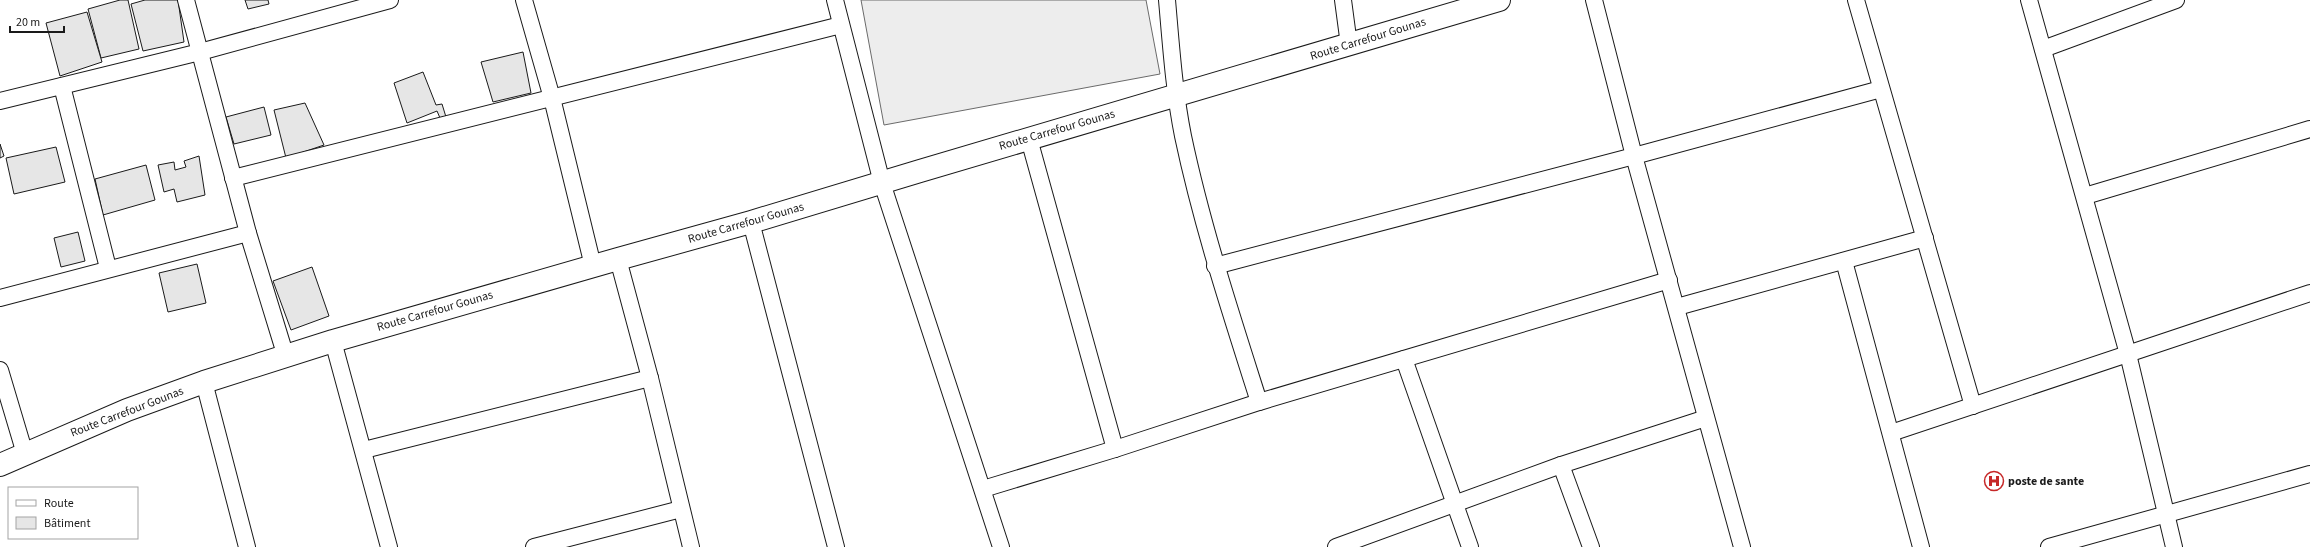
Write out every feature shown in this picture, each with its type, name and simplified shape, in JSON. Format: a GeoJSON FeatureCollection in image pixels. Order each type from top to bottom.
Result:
{"type":"FeatureCollection","features":[{"type":"Feature","properties":{"kind":"main road","name":"Route Carrefour Gounas"},"geometry":{"type":"LineString","coordinates":[[0,465],[127,410],[204,382],[333,341],[751,222],[1500,0]]}},
{"type":"Feature","properties":{"kind":"street"},"geometry":{"type":"LineString","coordinates":[[186,0],[248,232],[286,357]]}},
{"type":"Feature","properties":{"kind":"street"},"geometry":{"type":"LineString","coordinates":[[0,101],[200,52],[390,0]]}},
{"type":"Feature","properties":{"kind":"street"},"geometry":{"type":"LineString","coordinates":[[524,0],[552,98],[593,266]]}},
{"type":"Feature","properties":{"kind":"street"},"geometry":{"type":"LineString","coordinates":[[835,0],[882,183],[1001,547]]}},
{"type":"Feature","properties":{"kind":"street"},"geometry":{"type":"LineString","coordinates":[[1167,0],[1176,95],[1183,136],[1215,266],[1259,402]]}},
{"type":"Feature","properties":{"kind":"street"},"geometry":{"type":"LineString","coordinates":[[1343,0],[1349,45]]}},
{"type":"Feature","properties":{"kind":"street"},"geometry":{"type":"LineString","coordinates":[[1594,0],[1634,156],[1677,307],[1742,547]]}},
{"type":"Feature","properties":{"kind":"street"},"geometry":{"type":"LineString","coordinates":[[1856,0],[1973,406]]}},
{"type":"Feature","properties":{"kind":"street"},"geometry":{"type":"LineString","coordinates":[[2029,0],[2128,354],[2174,547]]}},
{"type":"Feature","properties":{"kind":"street"},"geometry":{"type":"LineString","coordinates":[[2043,49],[2176,0]]}},
{"type":"Feature","properties":{"kind":"street"},"geometry":{"type":"LineString","coordinates":[[233,178],[841,25]]}},
{"type":"Feature","properties":{"kind":"street"},"geometry":{"type":"LineString","coordinates":[[62,86],[108,268]]}},
{"type":"Feature","properties":{"kind":"street"},"geometry":{"type":"LineString","coordinates":[[1215,266],[1634,156],[1881,89]]}},
{"type":"Feature","properties":{"kind":"street"},"geometry":{"type":"LineString","coordinates":[[2084,196],[2310,129]]}},
{"type":"Feature","properties":{"kind":"street"},"geometry":{"type":"LineString","coordinates":[[1029,139],[1115,449]]}},
{"type":"Feature","properties":{"kind":"street"},"geometry":{"type":"LineString","coordinates":[[751,222],[836,547]]}},
{"type":"Feature","properties":{"kind":"street"},"geometry":{"type":"LineString","coordinates":[[0,298],[108,268],[248,232]]}},
{"type":"Feature","properties":{"kind":"street"},"geometry":{"type":"LineString","coordinates":[[1677,307],[1925,238]]}},
{"type":"Feature","properties":{"kind":"street"},"geometry":{"type":"LineString","coordinates":[[618,259],[650,378],[691,547]]}},
{"type":"Feature","properties":{"kind":"street"},"geometry":{"type":"LineString","coordinates":[[1844,261],[1921,547]]}},
{"type":"Feature","properties":{"kind":"street"},"geometry":{"type":"LineString","coordinates":[[983,489],[1115,449],[1259,402],[1669,280]]}},
{"type":"Feature","properties":{"kind":"street"},"geometry":{"type":"LineString","coordinates":[[1891,433],[2310,293]]}},
{"type":"Feature","properties":{"kind":"street"},"geometry":{"type":"LineString","coordinates":[[333,341],[364,450],[389,547]]}},
{"type":"Feature","properties":{"kind":"street"},"geometry":{"type":"LineString","coordinates":[[1404,359],[1470,547]]}},
{"type":"Feature","properties":{"kind":"street"},"geometry":{"type":"LineString","coordinates":[[0,370],[25,454]]}},
{"type":"Feature","properties":{"kind":"street"},"geometry":{"type":"LineString","coordinates":[[364,450],[650,378]]}},
{"type":"Feature","properties":{"kind":"street"},"geometry":{"type":"LineString","coordinates":[[204,382],[247,547]]}},
{"type":"Feature","properties":{"kind":"street"},"geometry":{"type":"LineString","coordinates":[[1336,547],[1561,465],[1706,418]]}},
{"type":"Feature","properties":{"kind":"street"},"geometry":{"type":"LineString","coordinates":[[1561,465],[1591,547]]}},
{"type":"Feature","properties":{"kind":"street"},"geometry":{"type":"LineString","coordinates":[[2049,547],[2310,474]]}},
{"type":"Feature","properties":{"kind":"street"},"geometry":{"type":"LineString","coordinates":[[534,547],[682,510]]}},
{"type":"Feature","properties":{"kind":"shaded area"},"geometry":{"type":"Polygon","coordinates":[[[861,0],[1146,0],[1160,74],[884,125],[861,0]]]}},
{"type":"Feature","properties":{"kind":"building"},"geometry":{"type":"Polygon","coordinates":[[[120,0],[128,0],[139,49],[101,58],[88,9],[120,0]]]}},
{"type":"Feature","properties":{"kind":"building"},"geometry":{"type":"Polygon","coordinates":[[[145,0],[178,0],[184,42],[143,51],[131,4],[145,0]]]}},
{"type":"Feature","properties":{"kind":"building"},"geometry":{"type":"Polygon","coordinates":[[[245,0],[268,0],[269,4],[248,9],[245,0]]]}},
{"type":"Feature","properties":{"kind":"building"},"geometry":{"type":"Polygon","coordinates":[[[87,12],[102,62],[60,76],[46,23],[87,12]]]}},
{"type":"Feature","properties":{"kind":"building"},"geometry":{"type":"Polygon","coordinates":[[[523,52],[531,93],[493,102],[481,62],[523,52]]]}},
{"type":"Feature","properties":{"kind":"building"},"geometry":{"type":"Polygon","coordinates":[[[423,72],[436,105],[442,104],[446,117],[440,118],[437,111],[407,123],[394,83],[423,72]]]}},
{"type":"Feature","properties":{"kind":"building"},"geometry":{"type":"Polygon","coordinates":[[[305,103],[324,145],[286,158],[274,110],[305,103]]]}},
{"type":"Feature","properties":{"kind":"building"},"geometry":{"type":"Polygon","coordinates":[[[264,107],[271,135],[234,144],[226,117],[264,107]]]}},
{"type":"Feature","properties":{"kind":"building"},"geometry":{"type":"Polygon","coordinates":[[[0,144],[4,156],[0,158],[0,144]]]}},
{"type":"Feature","properties":{"kind":"building"},"geometry":{"type":"Polygon","coordinates":[[[56,147],[65,182],[14,194],[6,158],[56,147]]]}},
{"type":"Feature","properties":{"kind":"building"},"geometry":{"type":"Polygon","coordinates":[[[199,156],[205,195],[177,202],[174,189],[164,192],[158,165],[174,162],[175,170],[186,167],[184,161],[199,156]]]}},
{"type":"Feature","properties":{"kind":"building"},"geometry":{"type":"Polygon","coordinates":[[[146,165],[155,200],[103,215],[95,179],[146,165]]]}},
{"type":"Feature","properties":{"kind":"building"},"geometry":{"type":"Polygon","coordinates":[[[78,232],[85,261],[61,267],[54,238],[78,232]]]}},
{"type":"Feature","properties":{"kind":"building"},"geometry":{"type":"Polygon","coordinates":[[[197,264],[206,303],[168,312],[159,273],[197,264]]]}},
{"type":"Feature","properties":{"kind":"building"},"geometry":{"type":"Polygon","coordinates":[[[312,267],[329,316],[291,330],[273,281],[312,267]]]}},
{"type":"Feature","properties":{"kind":"place","name":"poste de sante"},"geometry":{"type":"Point","coordinates":[1994,481]}}]}
